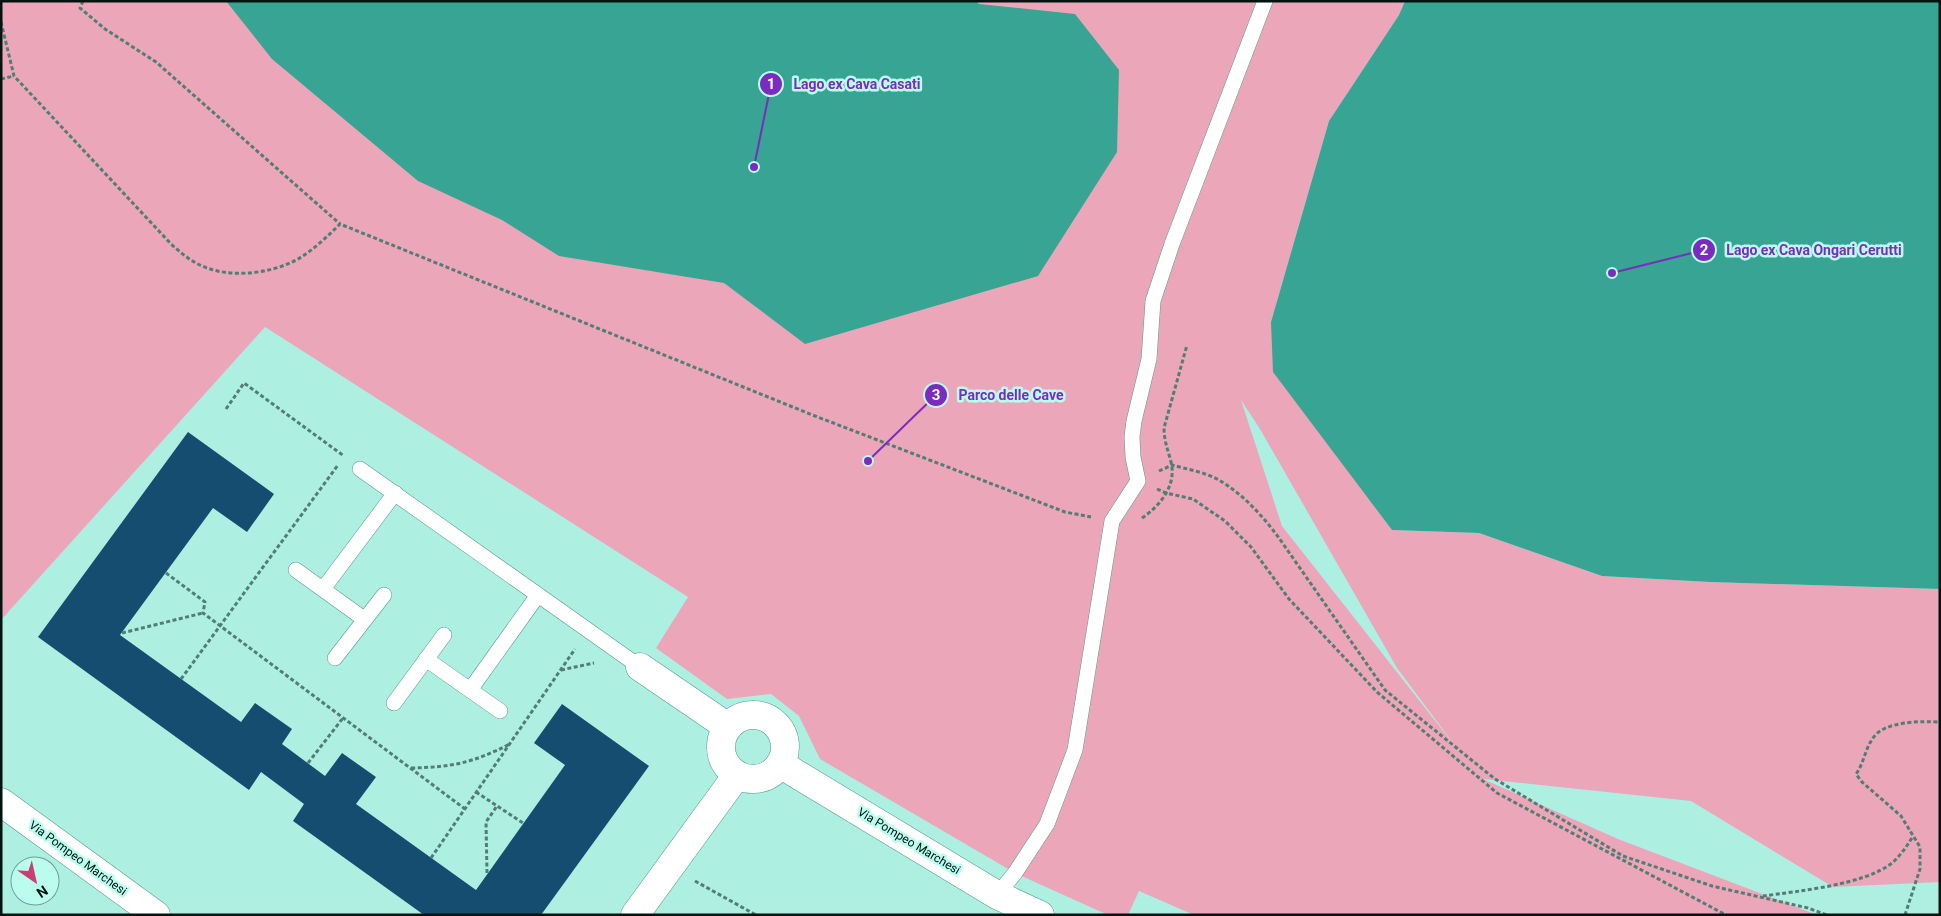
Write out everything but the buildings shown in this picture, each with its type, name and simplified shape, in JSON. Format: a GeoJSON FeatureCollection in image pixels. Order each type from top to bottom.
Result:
{"type":"FeatureCollection","features":[{"type":"Feature","properties":{"kind":"street"},"geometry":{"type":"LineString","coordinates":[[640,667],[728,727]]}},
{"type":"Feature","properties":{"kind":"street"},"geometry":{"type":"LineString","coordinates":[[744,716],[764,716],[772,721],[784,736],[784,755],[780,764],[768,775],[761,778],[753,779],[737,775],[726,764],[721,749],[724,734],[728,727],[735,720],[744,716]]}},
{"type":"Feature","properties":{"kind":"street","name":"Via Pompeo Marchesi"},"geometry":{"type":"LineString","coordinates":[[780,764],[997,895],[1040,915]]}},
{"type":"Feature","properties":{"kind":"street"},"geometry":{"type":"LineString","coordinates":[[635,915],[737,775]]}},
{"type":"Feature","properties":{"kind":"street","name":"Via Pompeo Marchesi"},"geometry":{"type":"LineString","coordinates":[[1,802],[156,915]]}},
{"type":"Feature","properties":{"kind":"lane"},"geometry":{"type":"LineString","coordinates":[[997,895],[1015,873],[1047,824],[1075,750],[1112,521],[1138,481],[1133,457],[1132,437],[1149,359],[1153,301],[1172,244],[1265,1]]}},
{"type":"Feature","properties":{"kind":"lane"},"geometry":{"type":"LineString","coordinates":[[360,468],[640,667]]}},
{"type":"Feature","properties":{"kind":"lane"},"geometry":{"type":"LineString","coordinates":[[323,590],[395,493]]}},
{"type":"Feature","properties":{"kind":"lane"},"geometry":{"type":"LineString","coordinates":[[296,570],[364,619]]}},
{"type":"Feature","properties":{"kind":"lane"},"geometry":{"type":"LineString","coordinates":[[335,658],[384,595]]}},
{"type":"Feature","properties":{"kind":"lane"},"geometry":{"type":"LineString","coordinates":[[470,690],[538,595]]}},
{"type":"Feature","properties":{"kind":"lane"},"geometry":{"type":"LineString","coordinates":[[394,703],[444,635]]}},
{"type":"Feature","properties":{"kind":"lane"},"geometry":{"type":"LineString","coordinates":[[426,659],[500,711]]}},
{"type":"Feature","properties":{"kind":"path"},"geometry":{"type":"LineString","coordinates":[[83,1],[80,8],[105,29],[156,62],[340,224],[834,423],[1065,512],[1112,521]]}},
{"type":"Feature","properties":{"kind":"path"},"geometry":{"type":"LineString","coordinates":[[1,22],[14,76],[172,244],[200,265],[221,271],[244,272],[276,269],[298,259],[322,241],[340,224]]}},
{"type":"Feature","properties":{"kind":"path"},"geometry":{"type":"LineString","coordinates":[[1,79],[14,76]]}},
{"type":"Feature","properties":{"kind":"path"},"geometry":{"type":"LineString","coordinates":[[1187,345],[1164,428],[1164,439],[1172,465],[1171,483],[1166,493],[1193,499],[1225,521],[1251,547],[1289,599],[1377,692],[1497,793],[1726,915]]}},
{"type":"Feature","properties":{"kind":"path"},"geometry":{"type":"LineString","coordinates":[[226,410],[244,383],[360,468]]}},
{"type":"Feature","properties":{"kind":"path"},"geometry":{"type":"LineString","coordinates":[[181,679],[338,464]]}},
{"type":"Feature","properties":{"kind":"path"},"geometry":{"type":"LineString","coordinates":[[1138,481],[1172,465],[1216,478],[1243,497],[1264,518],[1280,538],[1385,690],[1496,779],[1623,856],[1712,886],[1808,908],[1827,915]]}},
{"type":"Feature","properties":{"kind":"path"},"geometry":{"type":"LineString","coordinates":[[166,573],[205,602],[203,613]]}},
{"type":"Feature","properties":{"kind":"path"},"geometry":{"type":"LineString","coordinates":[[203,613],[465,809]]}},
{"type":"Feature","properties":{"kind":"path"},"geometry":{"type":"LineString","coordinates":[[122,633],[203,613]]}},
{"type":"Feature","properties":{"kind":"path"},"geometry":{"type":"LineString","coordinates":[[431,858],[588,630]]}},
{"type":"Feature","properties":{"kind":"path"},"geometry":{"type":"LineString","coordinates":[[561,670],[596,663]]}},
{"type":"Feature","properties":{"kind":"path"},"geometry":{"type":"LineString","coordinates":[[308,763],[343,718]]}},
{"type":"Feature","properties":{"kind":"path"},"geometry":{"type":"LineString","coordinates":[[1905,915],[1920,869],[1920,847],[1901,816],[1858,778],[1856,774],[1861,767],[1872,738],[1882,728],[1922,721],[1940,722]]}},
{"type":"Feature","properties":{"kind":"path"},"geometry":{"type":"LineString","coordinates":[[410,768],[436,768],[464,764],[510,743]]}},
{"type":"Feature","properties":{"kind":"path"},"geometry":{"type":"LineString","coordinates":[[476,792],[524,823]]}},
{"type":"Feature","properties":{"kind":"path"},"geometry":{"type":"LineString","coordinates":[[488,873],[486,822],[497,806]]}},
{"type":"Feature","properties":{"kind":"path"},"geometry":{"type":"LineString","coordinates":[[1759,896],[1820,888],[1870,875],[1891,864],[1905,850],[1913,835]]}},
{"type":"Feature","properties":{"kind":"path"},"geometry":{"type":"LineString","coordinates":[[691,879],[756,915]]}},
{"type":"Feature","properties":{"kind":"shaded area"},"geometry":{"type":"Polygon","coordinates":[[[1,1],[1405,1],[1399,15],[1329,121],[1271,322],[1351,474],[1392,530],[1479,533],[1602,576],[1710,582],[1940,589],[1940,882],[1833,887],[1691,801],[1483,779],[1618,839],[1817,915],[1194,915],[1139,891],[1128,915],[1108,915],[1015,873],[820,759],[799,716],[771,694],[727,699],[656,648],[688,597],[265,327],[1,620],[1,1]],[[1241,400],[1282,526],[1459,751],[1397,668],[1260,429],[1241,400]]]}},
{"type":"Feature","properties":{"kind":"shaded area"},"geometry":{"type":"Polygon","coordinates":[[[226,1],[976,1],[979,4],[1075,14],[1119,70],[1117,152],[1038,276],[805,344],[724,283],[559,256],[502,220],[418,181],[272,59],[226,1]]]}},
{"type":"Feature","properties":{"kind":"shaded area"},"geometry":{"type":"Polygon","coordinates":[[[1405,1],[1940,1],[1940,589],[1710,582],[1602,576],[1479,533],[1392,530],[1273,372],[1271,322],[1329,121],[1399,15],[1405,1]]]}},
{"type":"Feature","properties":{"kind":"place","name":"Lago ex Cava Casati"},"geometry":{"type":"Point","coordinates":[754,167]}},
{"type":"Feature","properties":{"kind":"place","name":"Lago ex Cava Ongari Cerutti"},"geometry":{"type":"Point","coordinates":[1612,273]}},
{"type":"Feature","properties":{"kind":"place","name":"Parco delle Cave"},"geometry":{"type":"Point","coordinates":[868,461]}}]}
